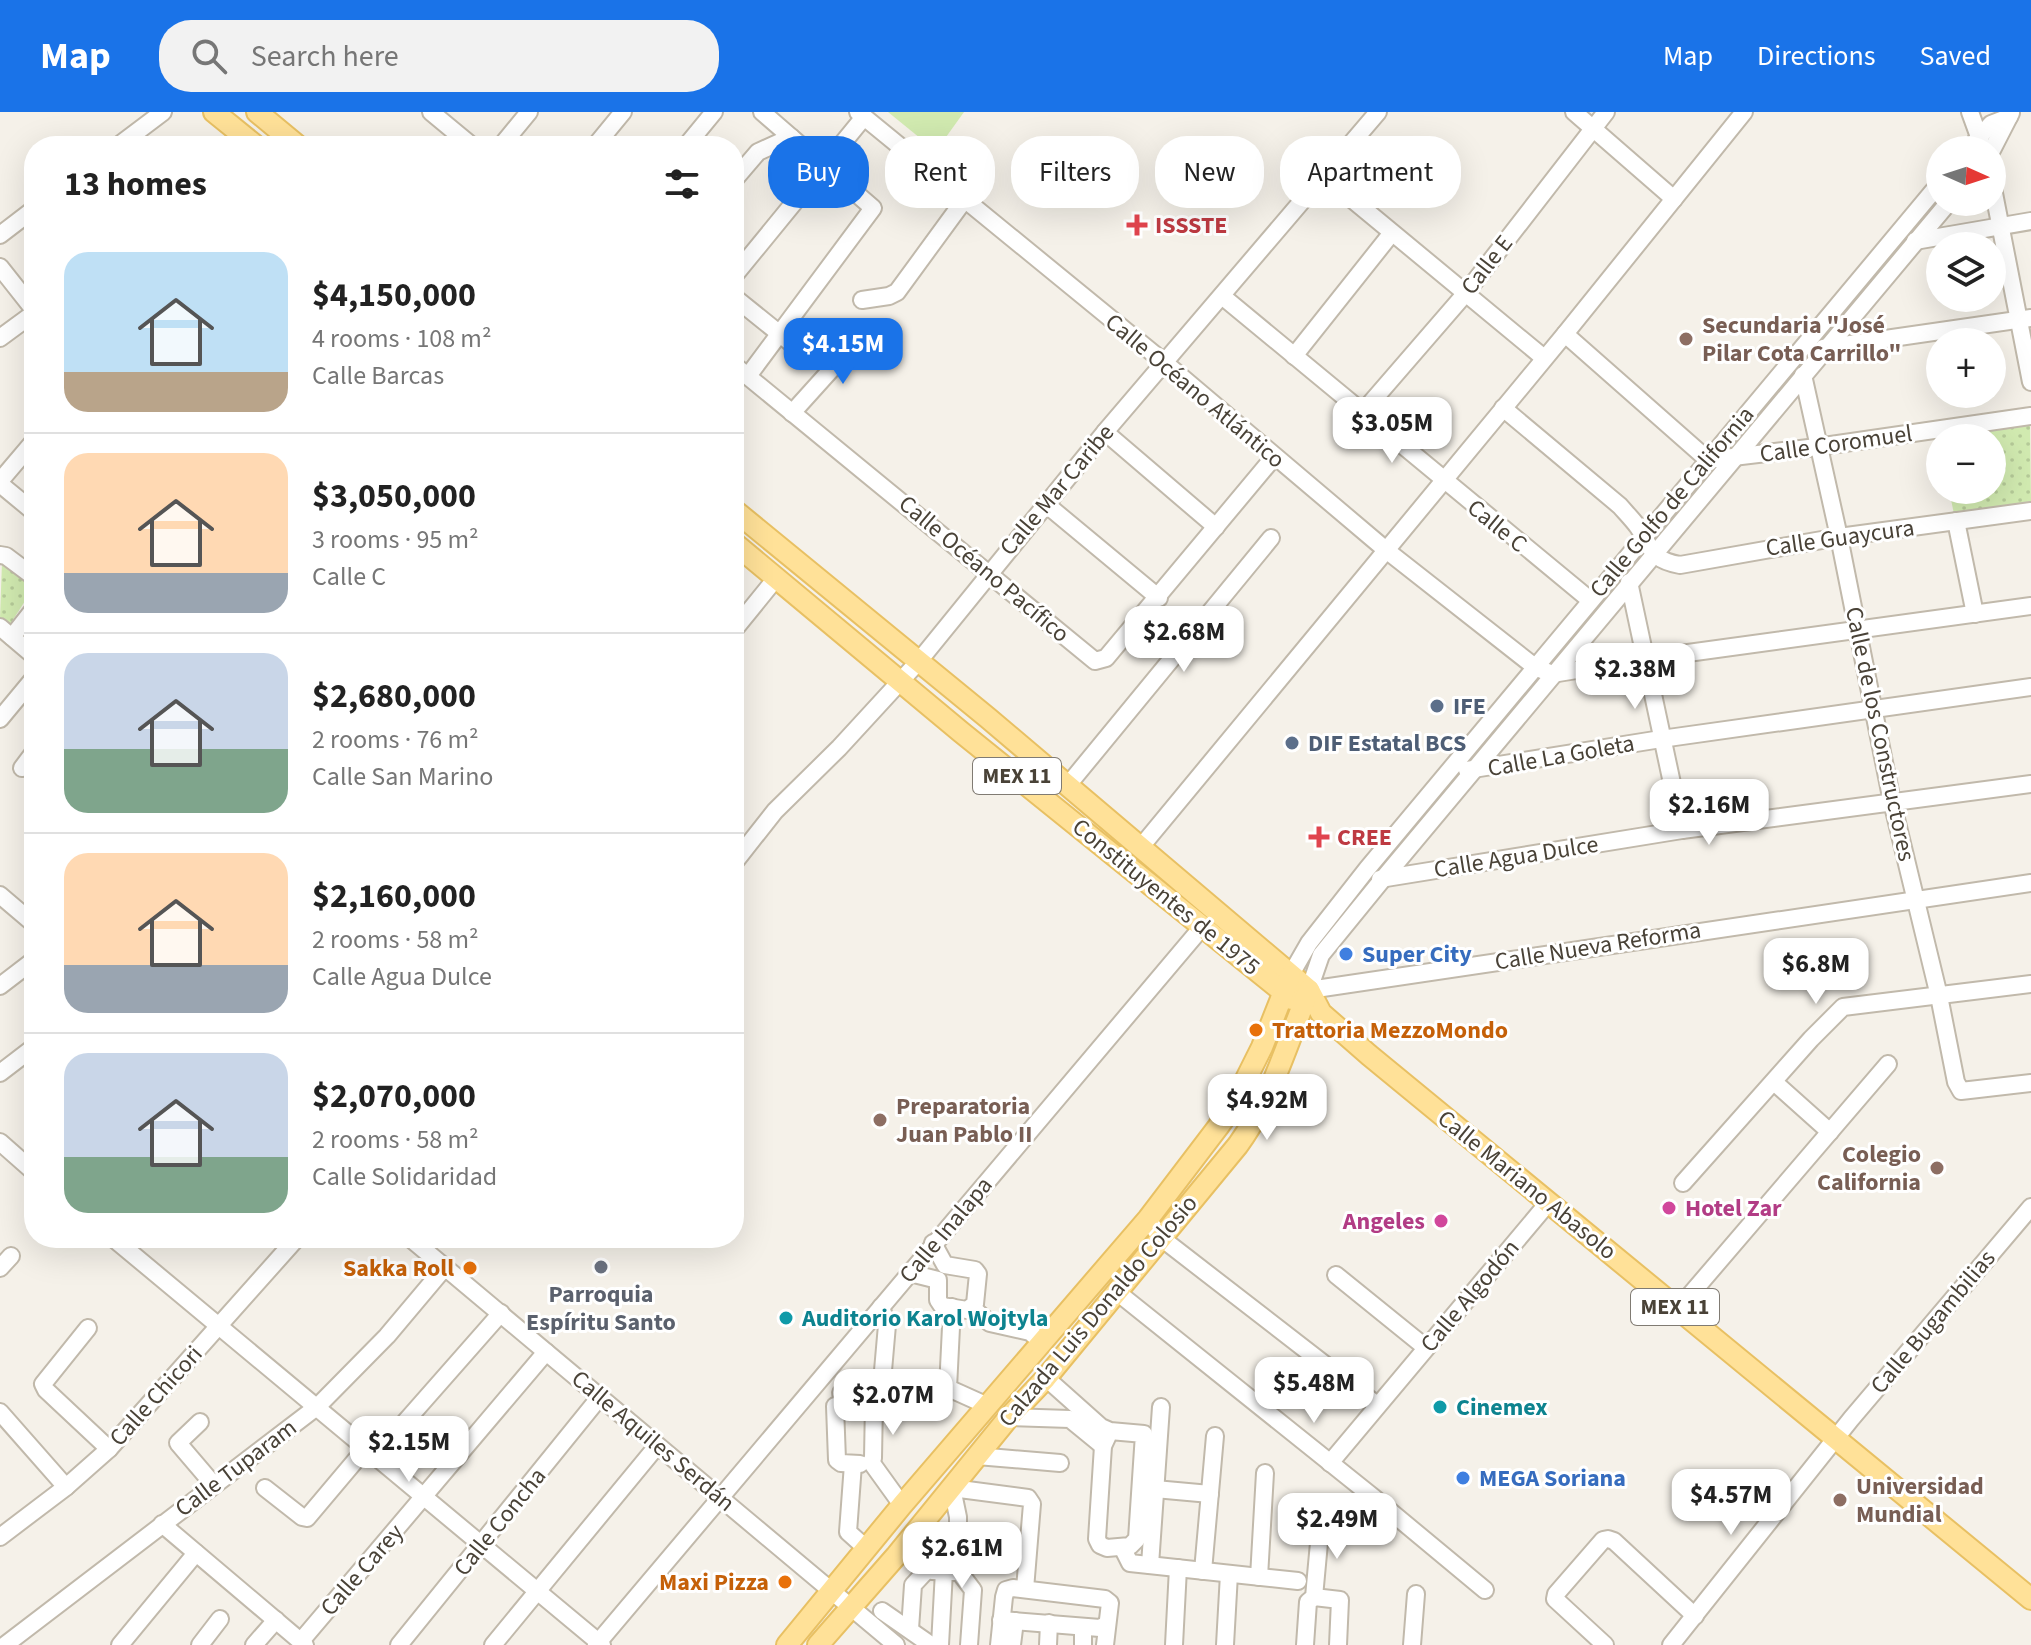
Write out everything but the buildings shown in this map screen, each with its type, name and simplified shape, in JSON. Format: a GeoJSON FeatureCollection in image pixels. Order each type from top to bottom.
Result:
{"type":"FeatureCollection","features":[{"type":"Feature","properties":{"kind":"main road"},"geometry":{"type":"LineString","coordinates":[[214,112],[244,136]]}},
{"type":"Feature","properties":{"kind":"main road"},"geometry":{"type":"LineString","coordinates":[[257,112],[286,136]]}},
{"type":"Feature","properties":{"kind":"main road","name":"Constituyentes de 1975"},"geometry":{"type":"LineString","coordinates":[[744,518],[1068,785],[1287,984]]}},
{"type":"Feature","properties":{"kind":"main road","name":"Constituyentes de 1975"},"geometry":{"type":"LineString","coordinates":[[744,551],[961,732],[1203,926],[1287,984]]}},
{"type":"Feature","properties":{"kind":"main road","name":"MEX 11"},"geometry":{"type":"LineString","coordinates":[[1287,984],[1311,1003]]}},
{"type":"Feature","properties":{"kind":"main road","name":"Calzada Luis Donaldo Colosio"},"geometry":{"type":"LineString","coordinates":[[787,1645],[902,1505],[1148,1219],[1232,1107],[1262,1047],[1287,984]]}},
{"type":"Feature","properties":{"kind":"main road","name":"Calzada Luis Donaldo Colosio"},"geometry":{"type":"LineString","coordinates":[[818,1645],[896,1556],[1009,1417],[1046,1378],[1238,1145],[1256,1120],[1311,1003]]}},
{"type":"Feature","properties":{"kind":"main road","name":"Calle Mariano Abasolo"},"geometry":{"type":"LineString","coordinates":[[1311,1003],[1548,1203],[2031,1599]]}},
{"type":"Feature","properties":{"kind":"main road"},"geometry":{"type":"LineString","coordinates":[[988,1406],[1009,1417]]}},
{"type":"Feature","properties":{"kind":"main road"},"geometry":{"type":"LineString","coordinates":[[871,1545],[896,1556]]}},
{"type":"Feature","properties":{"kind":"street"},"geometry":{"type":"LineString","coordinates":[[131,136],[163,112]]}},
{"type":"Feature","properties":{"kind":"street"},"geometry":{"type":"LineString","coordinates":[[509,136],[529,112]]}},
{"type":"Feature","properties":{"kind":"street"},"geometry":{"type":"LineString","coordinates":[[603,136],[623,112]]}},
{"type":"Feature","properties":{"kind":"street"},"geometry":{"type":"LineString","coordinates":[[694,136],[714,112]]}},
{"type":"Feature","properties":{"kind":"street"},"geometry":{"type":"LineString","coordinates":[[762,112],[790,136]]}},
{"type":"Feature","properties":{"kind":"street","name":"Calle Mar Caribe"},"geometry":{"type":"LineString","coordinates":[[1358,136],[1378,112]]}},
{"type":"Feature","properties":{"kind":"street"},"geometry":{"type":"LineString","coordinates":[[1574,112],[1674,199]]}},
{"type":"Feature","properties":{"kind":"street","name":"Calle E"},"geometry":{"type":"LineString","coordinates":[[1362,413],[1465,294],[1606,112]]}},
{"type":"Feature","properties":{"kind":"street"},"geometry":{"type":"LineString","coordinates":[[1140,848],[1565,334],[1744,112]]}},
{"type":"Feature","properties":{"kind":"street"},"geometry":{"type":"LineString","coordinates":[[1970,112],[1975,136]]}},
{"type":"Feature","properties":{"kind":"street"},"geometry":{"type":"LineString","coordinates":[[433,113],[460,136]]}},
{"type":"Feature","properties":{"kind":"street"},"geometry":{"type":"LineString","coordinates":[[846,136],[861,115]]}},
{"type":"Feature","properties":{"kind":"street","name":"Calle Océano Atlántico"},"geometry":{"type":"LineString","coordinates":[[861,115],[887,136]]}},
{"type":"Feature","properties":{"kind":"street"},"geometry":{"type":"LineString","coordinates":[[1983,136],[1991,124],[2010,115]]}},
{"type":"Feature","properties":{"kind":"street"},"geometry":{"type":"LineString","coordinates":[[1999,136],[2010,115]]}},
{"type":"Feature","properties":{"kind":"street"},"geometry":{"type":"LineString","coordinates":[[744,168],[758,152],[768,147]]}},
{"type":"Feature","properties":{"kind":"street","name":"Calle Golfo de California"},"geometry":{"type":"LineString","coordinates":[[1287,984],[1309,943],[1367,869],[1926,199]]}},
{"type":"Feature","properties":{"kind":"street"},"geometry":{"type":"LineString","coordinates":[[748,376],[873,208],[869,205]]}},
{"type":"Feature","properties":{"kind":"street"},"geometry":{"type":"LineString","coordinates":[[744,264],[790,208]]}},
{"type":"Feature","properties":{"kind":"street"},"geometry":{"type":"LineString","coordinates":[[862,300],[897,292],[958,208]]}},
{"type":"Feature","properties":{"kind":"street","name":"Calle Océano Atlántico"},"geometry":{"type":"LineString","coordinates":[[976,208],[1386,550],[1535,667],[1552,674]]}},
{"type":"Feature","properties":{"kind":"street","name":"Calle Mar Caribe"},"geometry":{"type":"LineString","coordinates":[[744,850],[775,811],[839,748],[919,661],[1105,432],[1297,208]]}},
{"type":"Feature","properties":{"kind":"street"},"geometry":{"type":"LineString","coordinates":[[1361,208],[1544,358]]}},
{"type":"Feature","properties":{"kind":"street","name":"Calle Golfo de California"},"geometry":{"type":"LineString","coordinates":[[1311,1003],[1321,955],[1471,771],[1937,216]]}},
{"type":"Feature","properties":{"kind":"street"},"geometry":{"type":"LineString","coordinates":[[1999,216],[2025,318],[2031,382]]}},
{"type":"Feature","properties":{"kind":"street"},"geometry":{"type":"LineString","coordinates":[[0,235],[24,217]]}},
{"type":"Feature","properties":{"kind":"street"},"geometry":{"type":"LineString","coordinates":[[1915,241],[2031,221]]}},
{"type":"Feature","properties":{"kind":"street"},"geometry":{"type":"LineString","coordinates":[[1294,356],[1391,234]]}},
{"type":"Feature","properties":{"kind":"street"},"geometry":{"type":"LineString","coordinates":[[0,267],[24,299]]}},
{"type":"Feature","properties":{"kind":"street","name":"Calle C"},"geometry":{"type":"LineString","coordinates":[[1222,296],[1442,481],[1590,600]]}},
{"type":"Feature","properties":{"kind":"street"},"geometry":{"type":"LineString","coordinates":[[744,305],[796,347]]}},
{"type":"Feature","properties":{"kind":"street"},"geometry":{"type":"LineString","coordinates":[[1810,336],[1825,349],[2025,318]]}},
{"type":"Feature","properties":{"kind":"street"},"geometry":{"type":"LineString","coordinates":[[0,338],[24,320]]}},
{"type":"Feature","properties":{"kind":"street"},"geometry":{"type":"LineString","coordinates":[[792,413],[865,332]]}},
{"type":"Feature","properties":{"kind":"street"},"geometry":{"type":"LineString","coordinates":[[1565,334],[1708,460]]}},
{"type":"Feature","properties":{"kind":"street","name":"Calle Océano Pacífico"},"geometry":{"type":"LineString","coordinates":[[744,373],[1095,661],[1106,658],[1159,598],[1274,457]]}},
{"type":"Feature","properties":{"kind":"street","name":"Calle de los Constructores"},"geometry":{"type":"LineString","coordinates":[[1803,375],[1859,631],[1892,802],[1939,996],[1956,1082],[1961,1091],[2031,1083]]}},
{"type":"Feature","properties":{"kind":"street"},"geometry":{"type":"LineString","coordinates":[[1503,408],[1620,506],[1636,525],[1653,554]]}},
{"type":"Feature","properties":{"kind":"street","name":"Calle Coromuel"},"geometry":{"type":"LineString","coordinates":[[1708,460],[2031,416]]}},
{"type":"Feature","properties":{"kind":"street"},"geometry":{"type":"LineString","coordinates":[[1105,432],[1216,527]]}},
{"type":"Feature","properties":{"kind":"street"},"geometry":{"type":"LineString","coordinates":[[24,453],[0,483],[24,503]]}},
{"type":"Feature","properties":{"kind":"street"},"geometry":{"type":"LineString","coordinates":[[1047,505],[1159,598]]}},
{"type":"Feature","properties":{"kind":"street","name":"Calle Guaycura"},"geometry":{"type":"LineString","coordinates":[[1653,554],[1664,562],[1680,565],[1839,537],[2031,511]]}},
{"type":"Feature","properties":{"kind":"street"},"geometry":{"type":"LineString","coordinates":[[1956,521],[1975,614]]}},
{"type":"Feature","properties":{"kind":"street"},"geometry":{"type":"LineString","coordinates":[[1068,785],[1271,538]]}},
{"type":"Feature","properties":{"kind":"street"},"geometry":{"type":"LineString","coordinates":[[0,555],[24,570]]}},
{"type":"Feature","properties":{"kind":"street"},"geometry":{"type":"LineString","coordinates":[[744,618],[777,577]]}},
{"type":"Feature","properties":{"kind":"street"},"geometry":{"type":"LineString","coordinates":[[1629,582],[1682,830]]}},
{"type":"Feature","properties":{"kind":"street"},"geometry":{"type":"LineString","coordinates":[[1552,674],[2031,606]]}},
{"type":"Feature","properties":{"kind":"street"},"geometry":{"type":"LineString","coordinates":[[24,617],[6,632],[24,647]]}},
{"type":"Feature","properties":{"kind":"street","name":"Calle La Goleta"},"geometry":{"type":"LineString","coordinates":[[1471,771],[1661,739],[2031,687]]}},
{"type":"Feature","properties":{"kind":"street"},"geometry":{"type":"LineString","coordinates":[[0,719],[24,690]]}},
{"type":"Feature","properties":{"kind":"street"},"geometry":{"type":"LineString","coordinates":[[1453,764],[1471,771]]}},
{"type":"Feature","properties":{"kind":"street","name":"Calle Agua Dulce"},"geometry":{"type":"LineString","coordinates":[[1382,880],[1682,830],[2031,784]]}},
{"type":"Feature","properties":{"kind":"street"},"geometry":{"type":"LineString","coordinates":[[1367,869],[1382,880]]}},
{"type":"Feature","properties":{"kind":"street","name":"Calle Nueva Reforma"},"geometry":{"type":"LineString","coordinates":[[1311,1003],[1914,899],[2031,883]]}},
{"type":"Feature","properties":{"kind":"street"},"geometry":{"type":"LineString","coordinates":[[0,895],[24,915]]}},
{"type":"Feature","properties":{"kind":"street","name":"Calle Inalapa"},"geometry":{"type":"LineString","coordinates":[[599,1644],[720,1496],[1203,926]]}},
{"type":"Feature","properties":{"kind":"street"},"geometry":{"type":"LineString","coordinates":[[0,986],[24,968]]}},
{"type":"Feature","properties":{"kind":"street"},"geometry":{"type":"LineString","coordinates":[[1683,1183],[1843,1007],[2031,984]]}},
{"type":"Feature","properties":{"kind":"street"},"geometry":{"type":"LineString","coordinates":[[0,1073],[24,1055]]}},
{"type":"Feature","properties":{"kind":"street"},"geometry":{"type":"LineString","coordinates":[[1678,1309],[1888,1064]]}},
{"type":"Feature","properties":{"kind":"street"},"geometry":{"type":"LineString","coordinates":[[1774,1082],[1830,1132]]}},
{"type":"Feature","properties":{"kind":"street"},"geometry":{"type":"LineString","coordinates":[[0,1142],[24,1163]]}},
{"type":"Feature","properties":{"kind":"street","name":"Calle Algodón"},"geometry":{"type":"LineString","coordinates":[[1330,1463],[1548,1203]]}},
{"type":"Feature","properties":{"kind":"street","name":"Calle Bugambilias"},"geometry":{"type":"LineString","coordinates":[[1671,1645],[1836,1437],[2031,1207]]}},
{"type":"Feature","properties":{"kind":"street"},"geometry":{"type":"LineString","coordinates":[[1148,1219],[1160,1237],[1377,1405]]}},
{"type":"Feature","properties":{"kind":"street"},"geometry":{"type":"LineString","coordinates":[[933,1243],[942,1273],[939,1304],[972,1308],[990,1323],[1030,1332],[1042,1342]]}},
{"type":"Feature","properties":{"kind":"street"},"geometry":{"type":"LineString","coordinates":[[125,1248],[318,1406],[599,1644]]}},
{"type":"Feature","properties":{"kind":"street","name":"Calle Chicori"},"geometry":{"type":"LineString","coordinates":[[0,1537],[66,1487],[109,1449],[288,1248]]}},
{"type":"Feature","properties":{"kind":"street","name":"Calle Aquiles Serdán"},"geometry":{"type":"LineString","coordinates":[[422,1248],[896,1645]]}},
{"type":"Feature","properties":{"kind":"street","name":"Calle Tuparam"},"geometry":{"type":"LineString","coordinates":[[5,1645],[318,1406],[387,1336],[445,1267]]}},
{"type":"Feature","properties":{"kind":"street"},"geometry":{"type":"LineString","coordinates":[[910,1273],[975,1270],[978,1274],[972,1308]]}},
{"type":"Feature","properties":{"kind":"street"},"geometry":{"type":"LineString","coordinates":[[1336,1275],[1425,1347]]}},
{"type":"Feature","properties":{"kind":"street"},"geometry":{"type":"LineString","coordinates":[[1117,1292],[1485,1590]]}},
{"type":"Feature","properties":{"kind":"street"},"geometry":{"type":"LineString","coordinates":[[871,1462],[874,1402],[882,1382],[887,1325],[881,1307]]}},
{"type":"Feature","properties":{"kind":"street"},"geometry":{"type":"LineString","coordinates":[[948,1388],[952,1307]]}},
{"type":"Feature","properties":{"kind":"street"},"geometry":{"type":"LineString","coordinates":[[265,1488],[307,1518],[501,1313]]}},
{"type":"Feature","properties":{"kind":"street"},"geometry":{"type":"LineString","coordinates":[[88,1328],[43,1384],[109,1449]]}},
{"type":"Feature","properties":{"kind":"street","name":"Calle Carey"},"geometry":{"type":"LineString","coordinates":[[303,1643],[546,1352]]}},
{"type":"Feature","properties":{"kind":"street"},"geometry":{"type":"LineString","coordinates":[[830,1368],[838,1400],[845,1462],[848,1532],[871,1545]]}},
{"type":"Feature","properties":{"kind":"street"},"geometry":{"type":"LineString","coordinates":[[1046,1378],[1101,1427],[1106,1438],[1097,1539],[1100,1545],[1107,1548],[1128,1546]]}},
{"type":"Feature","properties":{"kind":"street"},"geometry":{"type":"LineString","coordinates":[[882,1382],[948,1388],[988,1406]]}},
{"type":"Feature","properties":{"kind":"street"},"geometry":{"type":"LineString","coordinates":[[803,1398],[838,1400],[864,1394],[874,1402]]}},
{"type":"Feature","properties":{"kind":"street","name":"Calle Concha"},"geometry":{"type":"LineString","coordinates":[[399,1645],[599,1398]]}},
{"type":"Feature","properties":{"kind":"street"},"geometry":{"type":"LineString","coordinates":[[1150,1565],[1161,1407]]}},
{"type":"Feature","properties":{"kind":"street"},"geometry":{"type":"LineString","coordinates":[[0,1412],[66,1487]]}},
{"type":"Feature","properties":{"kind":"street"},"geometry":{"type":"LineString","coordinates":[[1009,1417],[1070,1419],[1106,1438],[1144,1434],[1128,1546],[1130,1563],[1298,1581]]}},
{"type":"Feature","properties":{"kind":"street"},"geometry":{"type":"LineString","coordinates":[[200,1422],[178,1443],[213,1484]]}},
{"type":"Feature","properties":{"kind":"street"},"geometry":{"type":"LineString","coordinates":[[1203,1571],[1215,1436]]}},
{"type":"Feature","properties":{"kind":"street"},"geometry":{"type":"LineString","coordinates":[[493,1645],[657,1446]]}},
{"type":"Feature","properties":{"kind":"street"},"geometry":{"type":"LineString","coordinates":[[977,1456],[1060,1463]]}},
{"type":"Feature","properties":{"kind":"street"},"geometry":{"type":"LineString","coordinates":[[845,1462],[871,1462]]}},
{"type":"Feature","properties":{"kind":"street"},"geometry":{"type":"LineString","coordinates":[[871,1462],[902,1505]]}},
{"type":"Feature","properties":{"kind":"street"},"geometry":{"type":"LineString","coordinates":[[1259,1577],[1265,1473]]}},
{"type":"Feature","properties":{"kind":"street"},"geometry":{"type":"LineString","coordinates":[[940,1645],[943,1570],[958,1517],[952,1488],[1028,1498],[1032,1504],[1025,1589]]}},
{"type":"Feature","properties":{"kind":"street"},"geometry":{"type":"LineString","coordinates":[[1155,1489],[1210,1494]]}},
{"type":"Feature","properties":{"kind":"street"},"geometry":{"type":"LineString","coordinates":[[925,1521],[943,1570],[973,1590],[969,1645]]}},
{"type":"Feature","properties":{"kind":"street"},"geometry":{"type":"LineString","coordinates":[[1305,1645],[1308,1602],[1314,1597],[1321,1521]]}},
{"type":"Feature","properties":{"kind":"street"},"geometry":{"type":"LineString","coordinates":[[162,1524],[303,1643]]}},
{"type":"Feature","properties":{"kind":"street"},"geometry":{"type":"LineString","coordinates":[[1605,1645],[1555,1599],[1603,1540],[1614,1541],[1695,1616]]}},
{"type":"Feature","properties":{"kind":"street"},"geometry":{"type":"LineString","coordinates":[[120,1645],[196,1553]]}},
{"type":"Feature","properties":{"kind":"street"},"geometry":{"type":"LineString","coordinates":[[1174,1645],[1178,1568]]}},
{"type":"Feature","properties":{"kind":"street"},"geometry":{"type":"LineString","coordinates":[[910,1629],[913,1585],[943,1570]]}},
{"type":"Feature","properties":{"kind":"street"},"geometry":{"type":"LineString","coordinates":[[1225,1645],[1229,1574]]}},
{"type":"Feature","properties":{"kind":"street"},"geometry":{"type":"LineString","coordinates":[[1012,1645],[1006,1590],[1025,1589],[1105,1599],[1110,1603],[1105,1645]]}},
{"type":"Feature","properties":{"kind":"street"},"geometry":{"type":"LineString","coordinates":[[1412,1645],[1416,1594]]}},
{"type":"Feature","properties":{"kind":"street"},"geometry":{"type":"LineString","coordinates":[[1314,1597],[1340,1600],[1338,1645]]}},
{"type":"Feature","properties":{"kind":"street"},"geometry":{"type":"LineString","coordinates":[[882,1611],[931,1645]]}},
{"type":"Feature","properties":{"kind":"street"},"geometry":{"type":"LineString","coordinates":[[200,1645],[220,1619]]}},
{"type":"Feature","properties":{"kind":"street"},"geometry":{"type":"LineString","coordinates":[[254,1645],[276,1620]]}},
{"type":"Feature","properties":{"kind":"street"},"geometry":{"type":"LineString","coordinates":[[1008,1621],[1100,1628],[1106,1625]]}},
{"type":"Feature","properties":{"kind":"street"},"geometry":{"type":"LineString","coordinates":[[999,1645],[1008,1621]]}},
{"type":"Feature","properties":{"kind":"street"},"geometry":{"type":"LineString","coordinates":[[1048,1645],[1049,1623]]}},
{"type":"Feature","properties":{"kind":"street"},"geometry":{"type":"LineString","coordinates":[[1083,1627],[1083,1645]]}},
{"type":"Feature","properties":{"kind":"green space"},"geometry":{"type":"Polygon","coordinates":[[[888,112],[964,112],[947,136],[918,136],[888,112]]]}},
{"type":"Feature","properties":{"kind":"green space"},"geometry":{"type":"Polygon","coordinates":[[[2030,421],[2031,503],[1954,514],[1952,504],[2006,504],[2006,425],[2030,421]]]}},
{"type":"Feature","properties":{"kind":"green space"},"geometry":{"type":"Polygon","coordinates":[[[2,562],[24,579],[24,603],[9,626],[0,618],[2,562]]]}},
{"type":"Feature","properties":{"kind":"place","name":"ISSSTE"},"geometry":{"type":"Point","coordinates":[1137,225]}},
{"type":"Feature","properties":{"kind":"place","name":"Secundaria \"José Pilar Cota Carrillo\""},"geometry":{"type":"Point","coordinates":[1686,339]}},
{"type":"Feature","properties":{"kind":"place","name":"IFE"},"geometry":{"type":"Point","coordinates":[1437,706]}},
{"type":"Feature","properties":{"kind":"place","name":"DIF Estatal BCS"},"geometry":{"type":"Point","coordinates":[1292,743]}},
{"type":"Feature","properties":{"kind":"place","name":"CREE"},"geometry":{"type":"Point","coordinates":[1319,837]}},
{"type":"Feature","properties":{"kind":"place","name":"Super City"},"geometry":{"type":"Point","coordinates":[1346,954]}},
{"type":"Feature","properties":{"kind":"place","name":"Trattoria MezzoMondo"},"geometry":{"type":"Point","coordinates":[1256,1030]}},
{"type":"Feature","properties":{"kind":"place","name":"Preparatoria Juan Pablo II"},"geometry":{"type":"Point","coordinates":[880,1120]}},
{"type":"Feature","properties":{"kind":"place","name":"Colegio California"},"geometry":{"type":"Point","coordinates":[1937,1168]}},
{"type":"Feature","properties":{"kind":"place","name":"Hotel Zar"},"geometry":{"type":"Point","coordinates":[1669,1208]}},
{"type":"Feature","properties":{"kind":"place","name":"Angeles"},"geometry":{"type":"Point","coordinates":[1441,1221]}},
{"type":"Feature","properties":{"kind":"place","name":"Parroquia Espíritu Santo"},"geometry":{"type":"Point","coordinates":[601,1267]}},
{"type":"Feature","properties":{"kind":"place","name":"Sakka Roll"},"geometry":{"type":"Point","coordinates":[470,1268]}},
{"type":"Feature","properties":{"kind":"place","name":"Auditorio Karol Wojtyla"},"geometry":{"type":"Point","coordinates":[786,1318]}},
{"type":"Feature","properties":{"kind":"place","name":"Cinemex"},"geometry":{"type":"Point","coordinates":[1440,1407]}},
{"type":"Feature","properties":{"kind":"place","name":"MEGA Soriana"},"geometry":{"type":"Point","coordinates":[1463,1478]}},
{"type":"Feature","properties":{"kind":"place","name":"Universidad Mundial"},"geometry":{"type":"Point","coordinates":[1840,1500]}},
{"type":"Feature","properties":{"kind":"place","name":"Maxi Pizza"},"geometry":{"type":"Point","coordinates":[785,1582]}}]}
